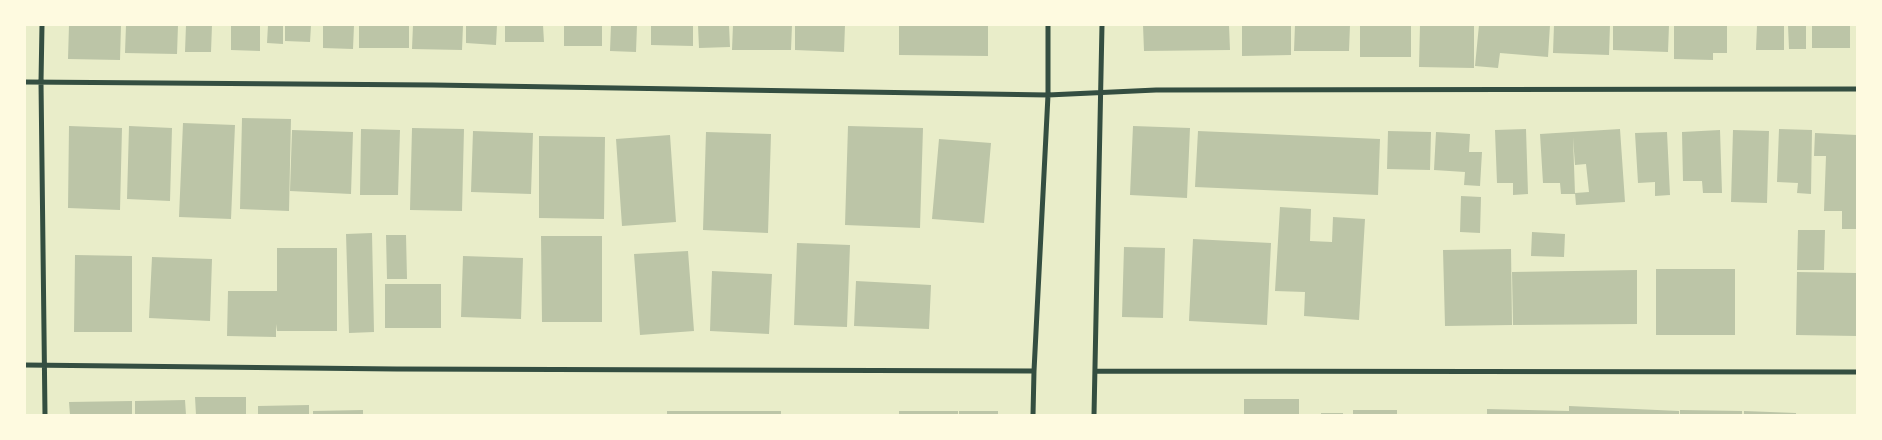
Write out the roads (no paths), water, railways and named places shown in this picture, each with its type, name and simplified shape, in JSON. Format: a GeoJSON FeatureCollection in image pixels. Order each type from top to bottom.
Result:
{"type":"FeatureCollection","features":[{"type":"Feature","properties":{"kind":"street"},"geometry":{"type":"LineString","coordinates":[[42,25],[45,415]]}},
{"type":"Feature","properties":{"kind":"street"},"geometry":{"type":"LineString","coordinates":[[1033,415],[1048,95],[1048,25]]}},
{"type":"Feature","properties":{"kind":"street"},"geometry":{"type":"LineString","coordinates":[[1094,415],[1102,25]]}},
{"type":"Feature","properties":{"kind":"street"},"geometry":{"type":"LineString","coordinates":[[25,82],[433,85],[1048,95],[1156,90],[1857,89]]}},
{"type":"Feature","properties":{"kind":"street"},"geometry":{"type":"LineString","coordinates":[[25,364],[396,369],[1034,371]]}},
{"type":"Feature","properties":{"kind":"street"},"geometry":{"type":"LineString","coordinates":[[1095,371],[1857,372]]}}]}
